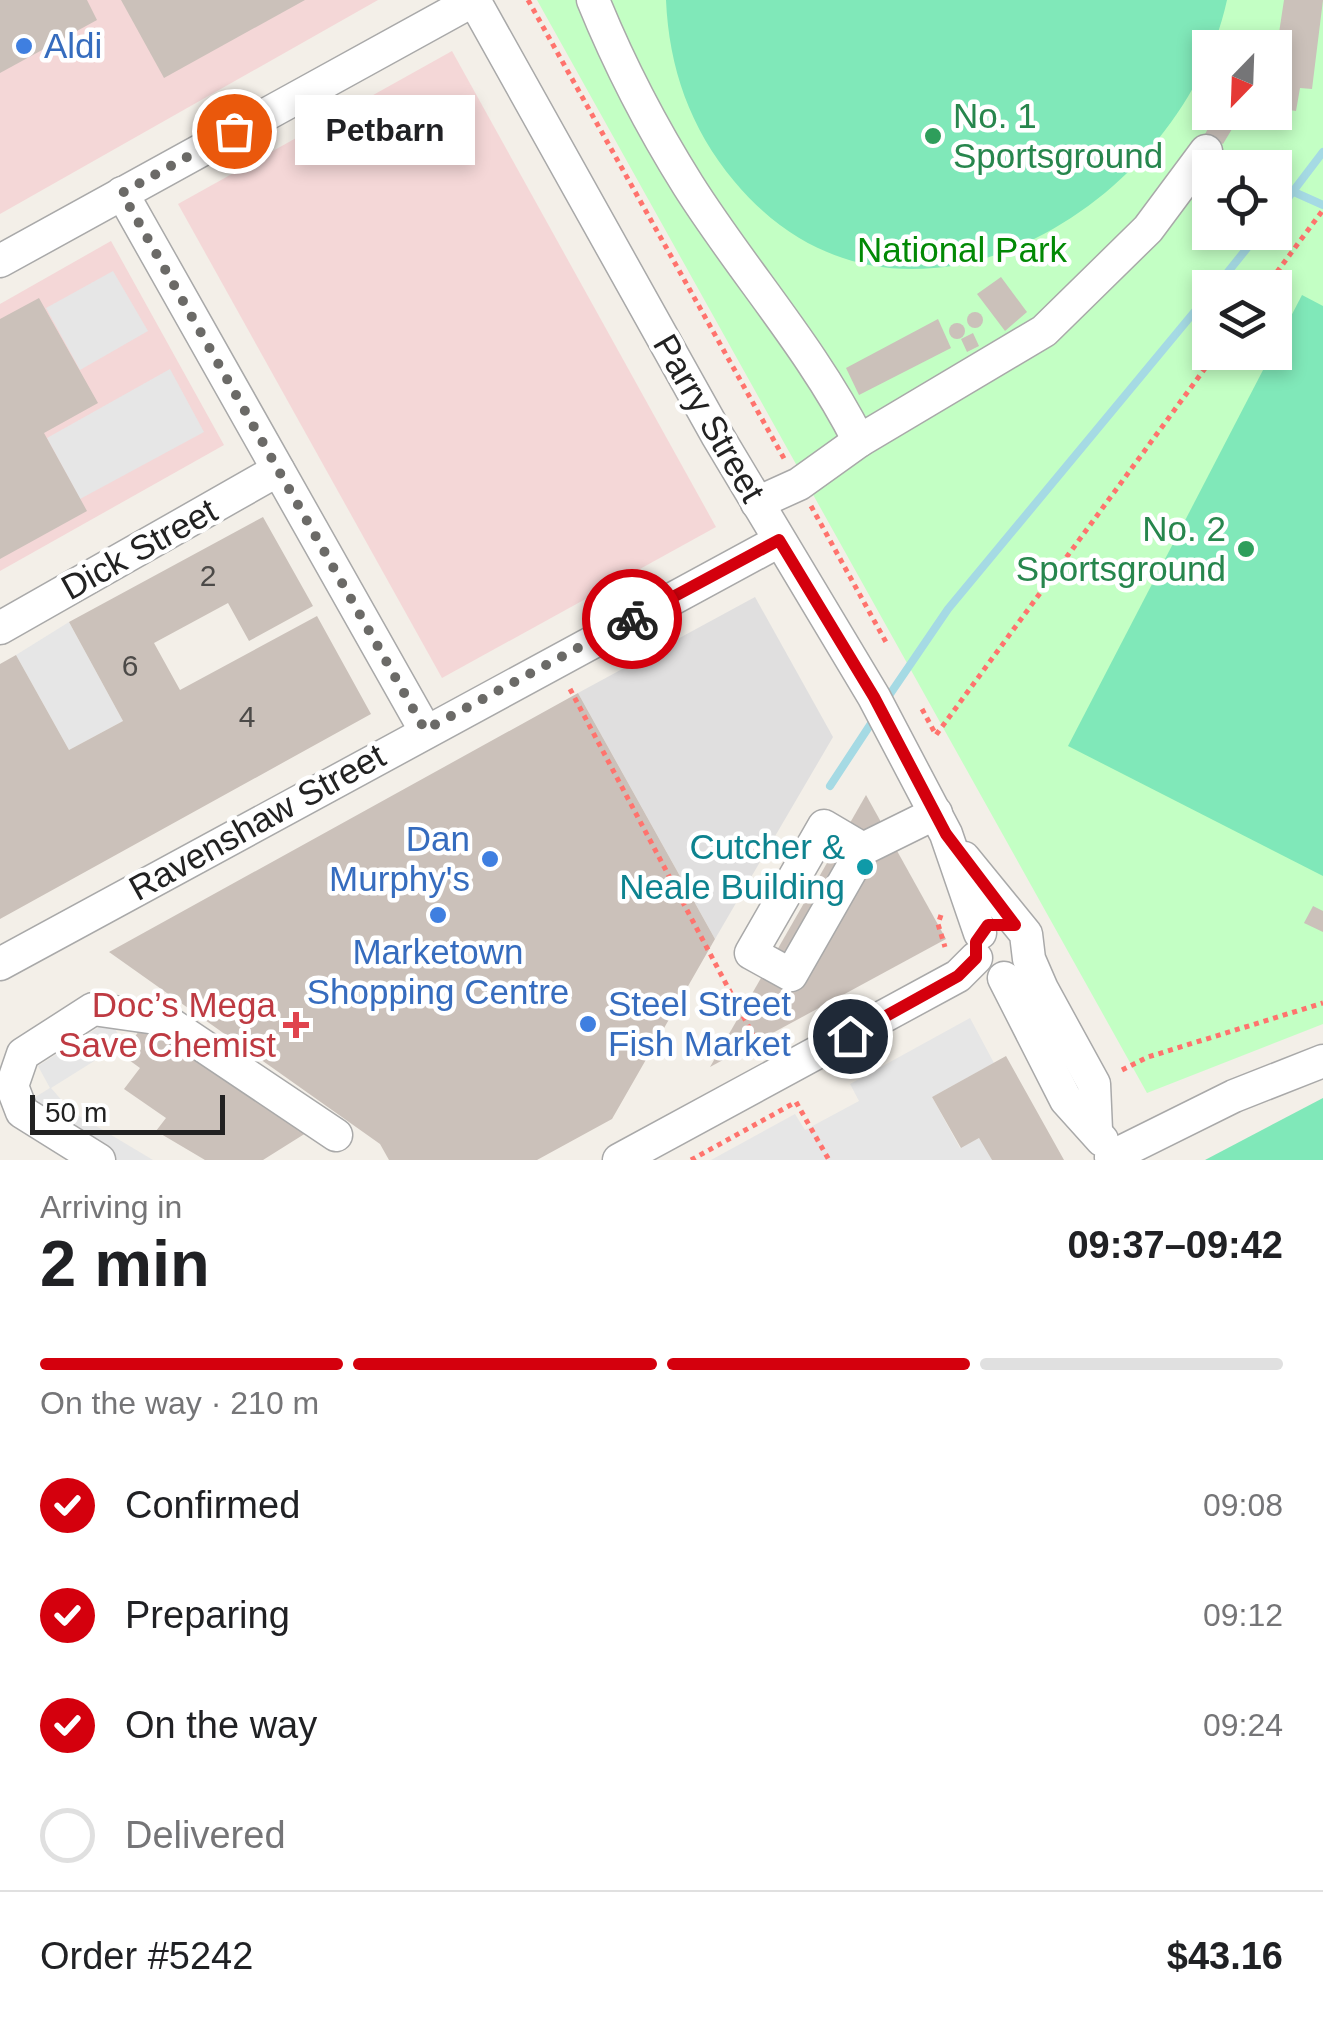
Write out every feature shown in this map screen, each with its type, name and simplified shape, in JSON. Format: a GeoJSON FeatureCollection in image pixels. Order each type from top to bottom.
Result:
{"type":"FeatureCollection","features":[{"type":"Feature","properties":{"kind":"street"},"geometry":{"type":"LineString","coordinates":[[0,261],[474,0]]}},
{"type":"Feature","properties":{"kind":"street","name":"Parry Street"},"geometry":{"type":"LineString","coordinates":[[474,0],[757,503],[874,697],[941,824],[1029,942],[1017,968]]}},
{"type":"Feature","properties":{"kind":"street"},"geometry":{"type":"LineString","coordinates":[[593,0],[618,60],[689,186],[830,383],[859,441]]}},
{"type":"Feature","properties":{"kind":"street"},"geometry":{"type":"LineString","coordinates":[[757,503],[799,484],[859,441],[1044,331],[1148,230],[1192,170]]}},
{"type":"Feature","properties":{"kind":"street"},"geometry":{"type":"LineString","coordinates":[[122,193],[425,730]]}},
{"type":"Feature","properties":{"kind":"street","name":"Dick Street"},"geometry":{"type":"LineString","coordinates":[[0,628],[278,470]]}},
{"type":"Feature","properties":{"kind":"street","name":"Ravenshaw Street"},"geometry":{"type":"LineString","coordinates":[[0,964],[779,540]]}},
{"type":"Feature","properties":{"kind":"street"},"geometry":{"type":"LineString","coordinates":[[863,849],[941,824]]}},
{"type":"Feature","properties":{"kind":"street","name":"Parry Street"},"geometry":{"type":"LineString","coordinates":[[941,824],[967,947],[986,973],[1017,968]]}},
{"type":"Feature","properties":{"kind":"street"},"geometry":{"type":"LineString","coordinates":[[619,1160],[958,976],[967,947],[994,923],[1015,925]]}},
{"type":"Feature","properties":{"kind":"street","name":"Parry Street"},"geometry":{"type":"LineString","coordinates":[[1017,968],[1094,1084],[1107,1149]]}},
{"type":"Feature","properties":{"kind":"street"},"geometry":{"type":"LineString","coordinates":[[99,1160],[22,1112],[12,1086],[23,1054],[94,1009],[162,1020],[336,1135]]}},
{"type":"Feature","properties":{"kind":"street"},"geometry":{"type":"LineString","coordinates":[[1107,1149],[1323,1061]]}},
{"type":"Feature","properties":{"kind":"path"},"geometry":{"type":"LineString","coordinates":[[528,0],[887,644]]}},
{"type":"Feature","properties":{"kind":"path"},"geometry":{"type":"LineString","coordinates":[[1278,270],[1323,210]]}},
{"type":"Feature","properties":{"kind":"path"},"geometry":{"type":"LineString","coordinates":[[922,709],[936,735],[1205,370]]}},
{"type":"Feature","properties":{"kind":"path"},"geometry":{"type":"LineString","coordinates":[[570,689],[760,1048]]}},
{"type":"Feature","properties":{"kind":"path"},"geometry":{"type":"LineString","coordinates":[[943,910],[938,924],[967,947]]}},
{"type":"Feature","properties":{"kind":"path"},"geometry":{"type":"LineString","coordinates":[[1122,1070],[1148,1058],[1323,1002]]}},
{"type":"Feature","properties":{"kind":"path"},"geometry":{"type":"LineString","coordinates":[[691,1160],[796,1102],[829,1160]]}},
{"type":"Feature","properties":{"kind":"shaded area"},"geometry":{"type":"Polygon","coordinates":[[[0,0],[378,0],[0,214],[0,0]]]}},
{"type":"Feature","properties":{"kind":"shaded area"},"geometry":{"type":"Polygon","coordinates":[[[452,51],[716,527],[442,678],[178,204],[452,51]]]}},
{"type":"Feature","properties":{"kind":"shaded area"},"geometry":{"type":"Polygon","coordinates":[[[111,241],[224,445],[0,571],[0,304],[111,241]]]}},
{"type":"Feature","properties":{"kind":"shaded area"},"geometry":{"type":"Polygon","coordinates":[[[113,271],[148,331],[80,370],[46,308],[113,271]]]}},
{"type":"Feature","properties":{"kind":"shaded area"},"geometry":{"type":"Polygon","coordinates":[[[170,369],[204,432],[80,499],[47,438],[170,369]]]}},
{"type":"Feature","properties":{"kind":"shaded area"},"geometry":{"type":"Polygon","coordinates":[[[755,597],[833,737],[715,939],[578,693],[755,597]]]}},
{"type":"Feature","properties":{"kind":"shaded area"},"geometry":{"type":"Polygon","coordinates":[[[69,622],[123,721],[69,750],[16,655],[69,622]]]}},
{"type":"Feature","properties":{"kind":"shaded area"},"geometry":{"type":"Polygon","coordinates":[[[970,1018],[994,1063],[932,1097],[960,1148],[979,1138],[992,1160],[711,1160],[795,1114],[805,1130],[859,1101],[850,1084],[970,1018]]]}},
{"type":"Feature","properties":{"kind":"shaded area"},"geometry":{"type":"Polygon","coordinates":[[[110,1020],[123,1043],[51,1088],[71,1111],[153,1160],[108,1160],[32,1099],[50,1088],[38,1066],[110,1020]]]}},
{"type":"Feature","properties":{"kind":"green space","name":"National Park"},"geometry":{"type":"Polygon","coordinates":[[[537,0],[1323,0],[1323,1024],[1147,1093],[537,0]]]}},
{"type":"Feature","properties":{"kind":"green space","name":"No. 1 Sportsground"},"geometry":{"type":"Polygon","coordinates":[[[666,0],[1227,0],[1216,30],[1192,30],[1192,88],[1154,144],[1095,201],[1026,243],[951,266],[874,266],[801,239],[734,181],[705,140],[677,73],[666,0]]]}},
{"type":"Feature","properties":{"kind":"green space","name":"No. 2 Sportsground"},"geometry":{"type":"Polygon","coordinates":[[[1302,295],[1323,306],[1323,876],[1068,746],[1263,370],[1292,370],[1292,314],[1302,295]]]}},
{"type":"Feature","properties":{"kind":"green space"},"geometry":{"type":"Polygon","coordinates":[[[1323,1098],[1323,1160],[1205,1160],[1323,1098]]]}},
{"type":"Feature","properties":{"kind":"building","name":"Aldi"},"geometry":{"type":"Polygon","coordinates":[[[0,0],[87,0],[97,20],[0,73],[0,0]]]}},
{"type":"Feature","properties":{"kind":"building"},"geometry":{"type":"Polygon","coordinates":[[[121,0],[305,0],[164,78],[121,0]]]}},
{"type":"Feature","properties":{"kind":"building"},"geometry":{"type":"Polygon","coordinates":[[[1284,0],[1323,0],[1312,89],[1300,88],[1296,111],[1292,110],[1292,30],[1279,30],[1284,0]]]}},
{"type":"Feature","properties":{"kind":"building"},"geometry":{"type":"Polygon","coordinates":[[[1207,130],[1231,130],[1223,144],[1204,136],[1207,130]]]}},
{"type":"Feature","properties":{"kind":"building"},"geometry":{"type":"Polygon","coordinates":[[[1001,277],[1027,312],[1005,331],[977,294],[1001,277]]]}},
{"type":"Feature","properties":{"kind":"building"},"geometry":{"type":"Polygon","coordinates":[[[39,298],[98,403],[44,433],[87,511],[0,559],[0,319],[39,298]]]}},
{"type":"Feature","properties":{"kind":"building"},"geometry":{"type":"Polygon","coordinates":[[[975,312],[983,320],[975,328],[967,320],[975,312]]]}},
{"type":"Feature","properties":{"kind":"building"},"geometry":{"type":"Polygon","coordinates":[[[938,319],[951,348],[859,395],[846,368],[938,319]]]}},
{"type":"Feature","properties":{"kind":"building"},"geometry":{"type":"Polygon","coordinates":[[[957,323],[965,331],[957,339],[949,331],[957,323]]]}},
{"type":"Feature","properties":{"kind":"building"},"geometry":{"type":"Polygon","coordinates":[[[973,333],[979,346],[967,352],[961,339],[973,333]]]}},
{"type":"Feature","properties":{"kind":"building"},"geometry":{"type":"Polygon","coordinates":[[[263,517],[313,606],[249,641],[228,603],[154,643],[180,690],[317,616],[371,714],[0,919],[0,664],[16,655],[69,750],[123,721],[69,622],[263,517]]]}},
{"type":"Feature","properties":{"kind":"building","name":"Marketown Shopping Centre"},"geometry":{"type":"Polygon","coordinates":[[[578,693],[715,939],[612,1119],[537,1160],[389,1160],[380,1144],[109,952],[578,693]]]}},
{"type":"Feature","properties":{"kind":"building","name":"Cutcher & Neale Building"},"geometry":{"type":"Polygon","coordinates":[[[866,795],[946,939],[710,1067],[866,795]]]}},
{"type":"Feature","properties":{"kind":"building"},"geometry":{"type":"Polygon","coordinates":[[[1313,906],[1323,911],[1323,932],[1304,923],[1313,906]]]}},
{"type":"Feature","properties":{"kind":"building"},"geometry":{"type":"Polygon","coordinates":[[[146,1021],[306,1133],[263,1160],[205,1160],[156,1131],[166,1118],[124,1089],[140,1068],[122,1055],[146,1021]]]}},
{"type":"Feature","properties":{"kind":"building"},"geometry":{"type":"Polygon","coordinates":[[[1006,1056],[1064,1160],[992,1160],[979,1138],[961,1148],[932,1097],[1006,1056]]]}},
{"type":"Feature","properties":{"kind":"waterway"},"geometry":{"type":"LineString","coordinates":[[1292,193],[1323,152]]}},
{"type":"Feature","properties":{"kind":"waterway"},"geometry":{"type":"LineString","coordinates":[[1294,192],[1323,205]]}},
{"type":"Feature","properties":{"kind":"waterway"},"geometry":{"type":"LineString","coordinates":[[1229,270],[1246,250]]}},
{"type":"Feature","properties":{"kind":"waterway"},"geometry":{"type":"LineString","coordinates":[[886,700],[948,609],[1192,315]]}},
{"type":"Feature","properties":{"kind":"waterway"},"geometry":{"type":"LineString","coordinates":[[830,786],[876,716]]}},
{"type":"Feature","properties":{"kind":"way so far"},"geometry":{"type":"LineString","coordinates":[[234,131],[122,193],[425,730],[632,619]]}},
{"type":"Feature","properties":{"kind":"place","name":"Aldi"},"geometry":{"type":"Point","coordinates":[24,46]}},
{"type":"Feature","properties":{"kind":"place","name":"Petbarn"},"geometry":{"type":"Point","coordinates":[234,131]}},
{"type":"Feature","properties":{"kind":"place","name":"No. 1 Sportsground"},"geometry":{"type":"Point","coordinates":[933,136]}},
{"type":"Feature","properties":{"kind":"place","name":"No. 2 Sportsground"},"geometry":{"type":"Point","coordinates":[1246,549]}},
{"type":"Feature","properties":{"kind":"place","name":"Dan Murphy's"},"geometry":{"type":"Point","coordinates":[490,859]}},
{"type":"Feature","properties":{"kind":"place","name":"Cutcher & Neale Building"},"geometry":{"type":"Point","coordinates":[865,867]}},
{"type":"Feature","properties":{"kind":"place","name":"Marketown Shopping Centre"},"geometry":{"type":"Point","coordinates":[438,915]}},
{"type":"Feature","properties":{"kind":"place","name":"Steel Street Fish Market"},"geometry":{"type":"Point","coordinates":[588,1024]}},
{"type":"Feature","properties":{"kind":"place","name":"Doc’s Mega Save Chemist"},"geometry":{"type":"Point","coordinates":[296,1025]}},
{"type":"Feature","properties":{"kind":"route"},"geometry":{"type":"LineString","coordinates":[[632,619],[779,540],[874,697],[946,834],[1015,925],[988,925],[976,942],[976,958],[958,976],[850,1036]]}}]}
